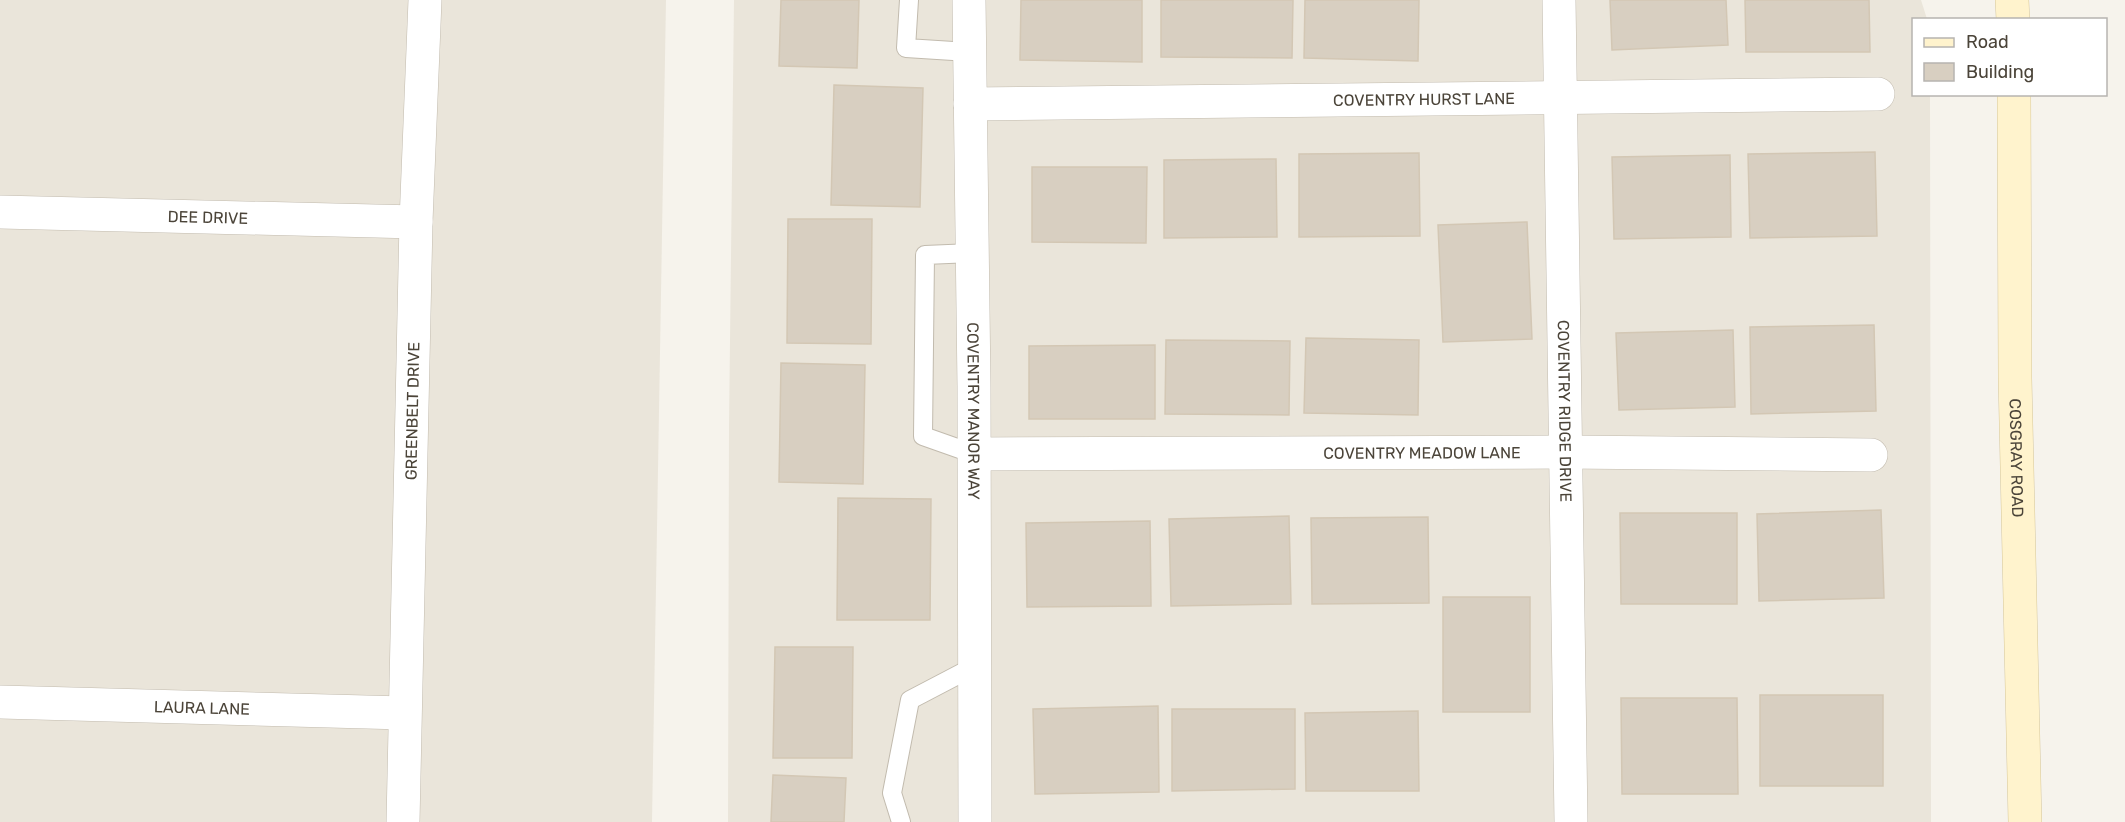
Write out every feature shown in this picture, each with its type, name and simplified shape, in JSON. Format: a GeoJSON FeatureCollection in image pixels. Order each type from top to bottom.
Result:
{"type":"FeatureCollection","features":[{"type":"Feature","properties":{"kind":"main road"},"geometry":{"type":"LineString","coordinates":[[2012,0],[2013,18]]}},
{"type":"Feature","properties":{"kind":"main road","name":"COSGRAY ROAD"},"geometry":{"type":"LineString","coordinates":[[2014,96],[2015,378],[2025,822]]}},
{"type":"Feature","properties":{"kind":"street","name":"GREENBELT DRIVE"},"geometry":{"type":"LineString","coordinates":[[403,822],[416,222],[425,0]]}},
{"type":"Feature","properties":{"kind":"street","name":"COVENTRY MANOR WAY"},"geometry":{"type":"LineString","coordinates":[[969,0],[975,822]]}},
{"type":"Feature","properties":{"kind":"street","name":"COVENTRY RIDGE DRIVE"},"geometry":{"type":"LineString","coordinates":[[1559,0],[1571,822]]}},
{"type":"Feature","properties":{"kind":"street","name":"COVENTRY HURST LANE"},"geometry":{"type":"LineString","coordinates":[[970,104],[1878,94]]}},
{"type":"Feature","properties":{"kind":"street","name":"DEE DRIVE"},"geometry":{"type":"LineString","coordinates":[[0,212],[416,222]]}},
{"type":"Feature","properties":{"kind":"street","name":"COVENTRY MEADOW LANE"},"geometry":{"type":"LineString","coordinates":[[974,454],[1564,452],[1871,455]]}},
{"type":"Feature","properties":{"kind":"street","name":"LAURA LANE"},"geometry":{"type":"LineString","coordinates":[[0,702],[404,713]]}},
{"type":"Feature","properties":{"kind":"lane"},"geometry":{"type":"LineString","coordinates":[[909,0],[906,48],[969,52]]}},
{"type":"Feature","properties":{"kind":"lane"},"geometry":{"type":"LineString","coordinates":[[972,253],[925,255],[923,436],[974,454]]}},
{"type":"Feature","properties":{"kind":"lane"},"geometry":{"type":"LineString","coordinates":[[901,822],[892,793],[910,700],[975,666]]}},
{"type":"Feature","properties":{"kind":"shaded area"},"geometry":{"type":"Polygon","coordinates":[[[0,0],[666,0],[652,822],[0,822],[0,0]]]}},
{"type":"Feature","properties":{"kind":"shaded area"},"geometry":{"type":"Polygon","coordinates":[[[734,0],[1921,0],[1927,18],[1912,18],[1912,96],[1930,96],[1931,822],[728,822],[729,427],[734,0]]]}},
{"type":"Feature","properties":{"kind":"building"},"geometry":{"type":"Polygon","coordinates":[[[781,0],[859,0],[857,68],[779,66],[781,0]]]}},
{"type":"Feature","properties":{"kind":"building"},"geometry":{"type":"Polygon","coordinates":[[[1021,0],[1142,0],[1142,62],[1020,60],[1021,0]]]}},
{"type":"Feature","properties":{"kind":"building"},"geometry":{"type":"Polygon","coordinates":[[[1161,0],[1293,0],[1292,58],[1161,57],[1161,0]]]}},
{"type":"Feature","properties":{"kind":"building"},"geometry":{"type":"Polygon","coordinates":[[[1305,0],[1419,0],[1418,61],[1304,58],[1305,0]]]}},
{"type":"Feature","properties":{"kind":"building"},"geometry":{"type":"Polygon","coordinates":[[[1610,0],[1726,0],[1728,45],[1612,50],[1610,0]]]}},
{"type":"Feature","properties":{"kind":"building"},"geometry":{"type":"Polygon","coordinates":[[[1745,0],[1869,0],[1870,52],[1746,52],[1745,0]]]}},
{"type":"Feature","properties":{"kind":"building"},"geometry":{"type":"Polygon","coordinates":[[[834,85],[923,88],[920,207],[831,205],[834,85]]]}},
{"type":"Feature","properties":{"kind":"building"},"geometry":{"type":"Polygon","coordinates":[[[1875,152],[1877,236],[1750,238],[1748,154],[1875,152]]]}},
{"type":"Feature","properties":{"kind":"building"},"geometry":{"type":"Polygon","coordinates":[[[1419,153],[1420,236],[1299,237],[1299,154],[1419,153]]]}},
{"type":"Feature","properties":{"kind":"building"},"geometry":{"type":"Polygon","coordinates":[[[1730,155],[1731,237],[1614,239],[1612,157],[1730,155]]]}},
{"type":"Feature","properties":{"kind":"building"},"geometry":{"type":"Polygon","coordinates":[[[1276,159],[1277,237],[1164,238],[1164,160],[1276,159]]]}},
{"type":"Feature","properties":{"kind":"building"},"geometry":{"type":"Polygon","coordinates":[[[1032,167],[1147,167],[1146,243],[1032,242],[1032,167]]]}},
{"type":"Feature","properties":{"kind":"building"},"geometry":{"type":"Polygon","coordinates":[[[788,219],[872,219],[871,344],[787,343],[788,219]]]}},
{"type":"Feature","properties":{"kind":"building"},"geometry":{"type":"Polygon","coordinates":[[[1527,222],[1532,339],[1443,342],[1438,225],[1527,222]]]}},
{"type":"Feature","properties":{"kind":"building"},"geometry":{"type":"Polygon","coordinates":[[[1874,325],[1876,411],[1751,414],[1750,327],[1874,325]]]}},
{"type":"Feature","properties":{"kind":"building"},"geometry":{"type":"Polygon","coordinates":[[[1733,330],[1735,407],[1619,410],[1616,333],[1733,330]]]}},
{"type":"Feature","properties":{"kind":"building"},"geometry":{"type":"Polygon","coordinates":[[[1306,338],[1419,340],[1418,415],[1304,413],[1306,338]]]}},
{"type":"Feature","properties":{"kind":"building"},"geometry":{"type":"Polygon","coordinates":[[[1166,340],[1290,341],[1289,415],[1165,414],[1166,340]]]}},
{"type":"Feature","properties":{"kind":"building"},"geometry":{"type":"Polygon","coordinates":[[[1155,345],[1155,419],[1029,419],[1029,346],[1155,345]]]}},
{"type":"Feature","properties":{"kind":"building"},"geometry":{"type":"Polygon","coordinates":[[[781,363],[865,365],[863,484],[779,482],[781,363]]]}},
{"type":"Feature","properties":{"kind":"building"},"geometry":{"type":"Polygon","coordinates":[[[838,498],[931,499],[930,620],[837,620],[838,498]]]}},
{"type":"Feature","properties":{"kind":"building"},"geometry":{"type":"Polygon","coordinates":[[[1881,510],[1884,598],[1759,601],[1757,514],[1881,510]]]}},
{"type":"Feature","properties":{"kind":"building"},"geometry":{"type":"Polygon","coordinates":[[[1620,513],[1737,513],[1737,604],[1621,604],[1620,513]]]}},
{"type":"Feature","properties":{"kind":"building"},"geometry":{"type":"Polygon","coordinates":[[[1289,516],[1291,604],[1171,606],[1169,519],[1289,516]]]}},
{"type":"Feature","properties":{"kind":"building"},"geometry":{"type":"Polygon","coordinates":[[[1428,517],[1429,603],[1312,604],[1311,518],[1428,517]]]}},
{"type":"Feature","properties":{"kind":"building"},"geometry":{"type":"Polygon","coordinates":[[[1150,521],[1151,606],[1027,607],[1026,523],[1150,521]]]}},
{"type":"Feature","properties":{"kind":"building"},"geometry":{"type":"Polygon","coordinates":[[[1443,597],[1530,597],[1530,712],[1443,712],[1443,597]]]}},
{"type":"Feature","properties":{"kind":"building"},"geometry":{"type":"Polygon","coordinates":[[[775,647],[853,647],[852,758],[773,758],[775,647]]]}},
{"type":"Feature","properties":{"kind":"building"},"geometry":{"type":"Polygon","coordinates":[[[1760,695],[1883,695],[1883,786],[1760,786],[1760,695]]]}},
{"type":"Feature","properties":{"kind":"building"},"geometry":{"type":"Polygon","coordinates":[[[1621,698],[1737,698],[1738,794],[1622,794],[1621,698]]]}},
{"type":"Feature","properties":{"kind":"building"},"geometry":{"type":"Polygon","coordinates":[[[1158,706],[1159,792],[1035,794],[1033,709],[1158,706]]]}},
{"type":"Feature","properties":{"kind":"building"},"geometry":{"type":"Polygon","coordinates":[[[1172,709],[1295,709],[1295,789],[1172,791],[1172,709]]]}},
{"type":"Feature","properties":{"kind":"building"},"geometry":{"type":"Polygon","coordinates":[[[1418,711],[1419,791],[1306,791],[1305,713],[1418,711]]]}},
{"type":"Feature","properties":{"kind":"building"},"geometry":{"type":"Polygon","coordinates":[[[773,775],[846,778],[844,822],[771,822],[773,775]]]}}]}
